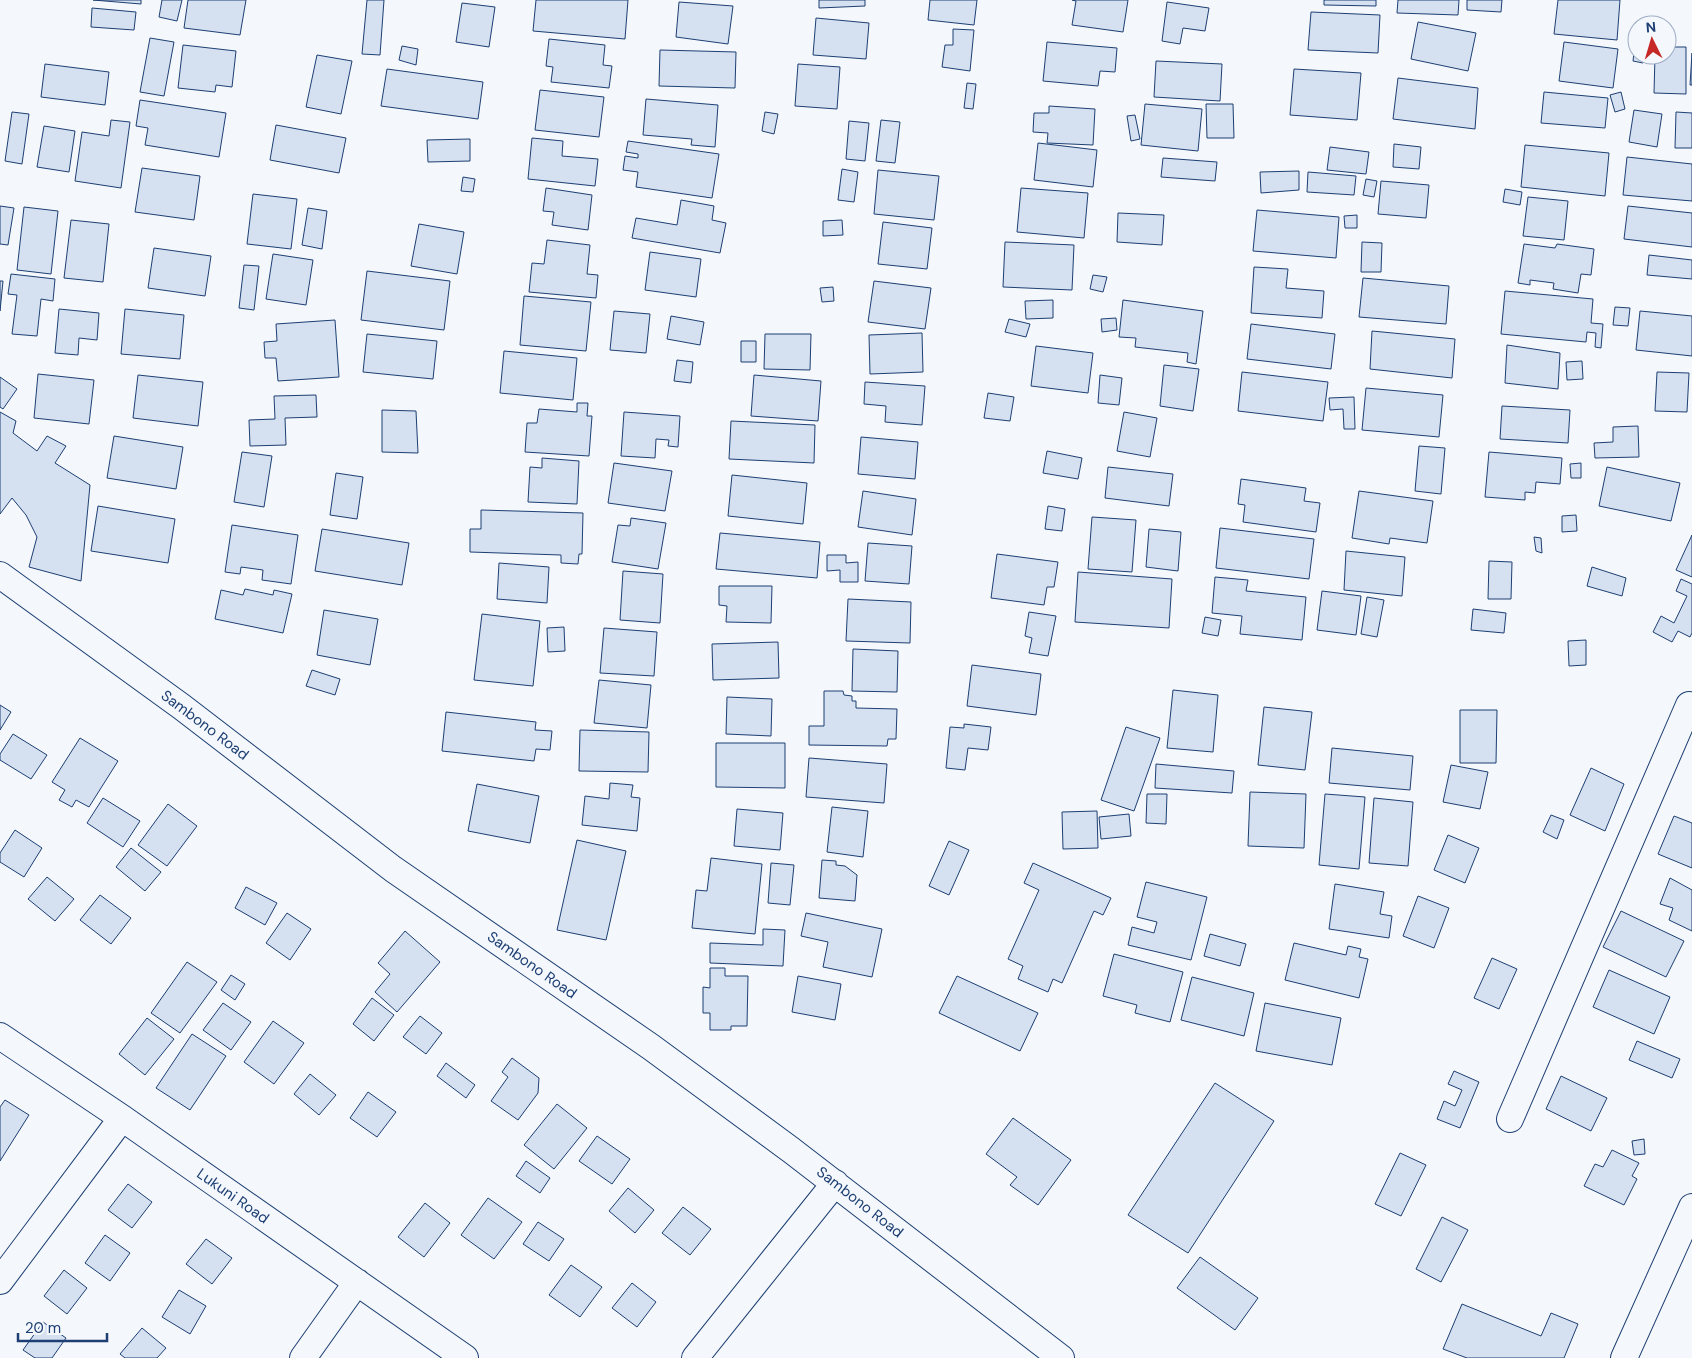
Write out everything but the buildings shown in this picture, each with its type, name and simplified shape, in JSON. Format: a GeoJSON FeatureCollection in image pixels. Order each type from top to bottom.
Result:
{"type":"FeatureCollection","features":[{"type":"Feature","properties":{"kind":"street","name":"Sambono Road"},"geometry":{"type":"LineString","coordinates":[[0,575],[182,707],[394,869],[651,1047],[835,1183],[1061,1358]]}},
{"type":"Feature","properties":{"kind":"street"},"geometry":{"type":"LineString","coordinates":[[1510,1119],[1690,706]]}},
{"type":"Feature","properties":{"kind":"street","name":"Lukuni Road"},"geometry":{"type":"LineString","coordinates":[[0,1036],[122,1118],[465,1358]]}},
{"type":"Feature","properties":{"kind":"street"},"geometry":{"type":"LineString","coordinates":[[0,1281],[122,1118]]}},
{"type":"Feature","properties":{"kind":"street"},"geometry":{"type":"LineString","coordinates":[[695,1358],[835,1183]]}},
{"type":"Feature","properties":{"kind":"street"},"geometry":{"type":"LineString","coordinates":[[1624,1358],[1692,1208]]}},
{"type":"Feature","properties":{"kind":"street"},"geometry":{"type":"LineString","coordinates":[[303,1358],[357,1282]]}}]}
